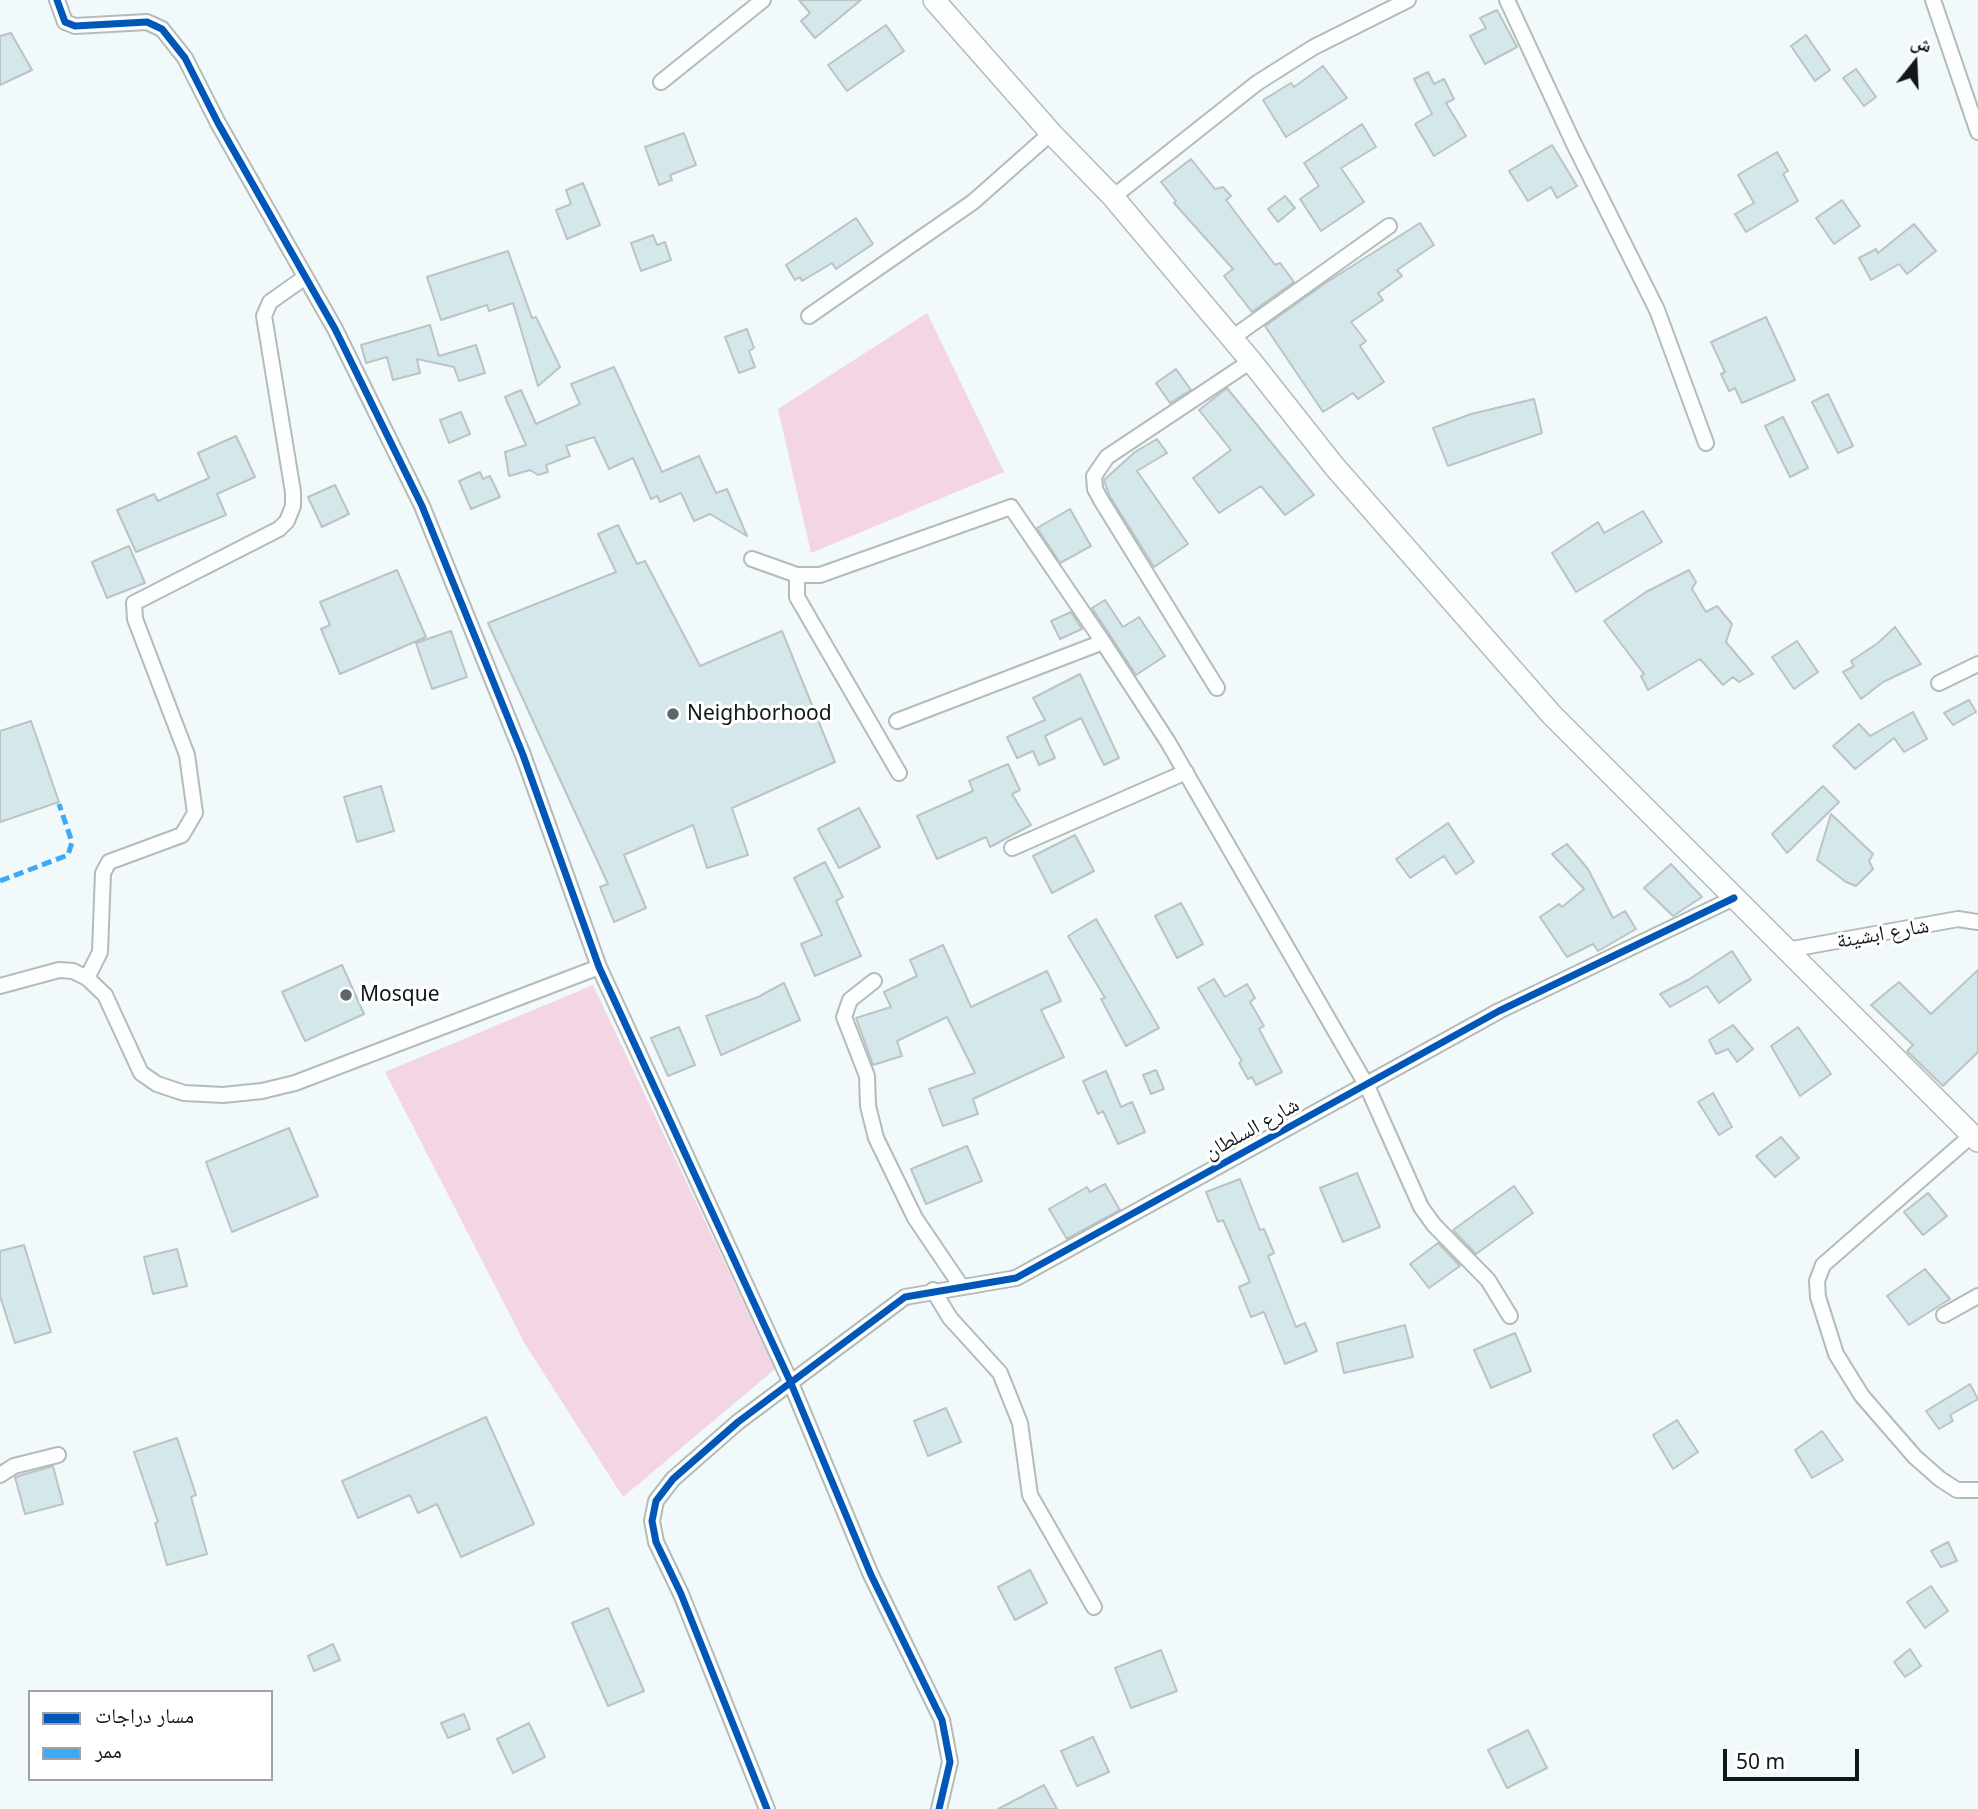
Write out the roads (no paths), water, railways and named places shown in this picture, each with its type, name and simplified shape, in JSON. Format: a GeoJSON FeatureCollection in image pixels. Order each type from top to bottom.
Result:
{"type":"FeatureCollection","features":[{"type":"Feature","properties":{"kind":"street"},"geometry":{"type":"LineString","coordinates":[[57,0],[65,22],[75,26],[147,22],[162,29],[185,58],[304,278],[335,329],[422,506],[523,755],[599,967],[790,1381],[871,1575],[942,1720],[950,1762],[939,1809]]}},
{"type":"Feature","properties":{"kind":"street"},"geometry":{"type":"LineString","coordinates":[[661,82],[763,0]]}},
{"type":"Feature","properties":{"kind":"street"},"geometry":{"type":"LineString","coordinates":[[934,0],[1051,133],[1113,197],[1251,361],[1334,466],[1551,714],[1975,1138],[1823,1265],[1817,1281],[1818,1297],[1836,1354],[1862,1396],[1915,1457],[1940,1479],[1957,1490],[1978,1490]]}},
{"type":"Feature","properties":{"kind":"street"},"geometry":{"type":"LineString","coordinates":[[1113,197],[1257,83],[1314,47],[1408,0]]}},
{"type":"Feature","properties":{"kind":"street"},"geometry":{"type":"LineString","coordinates":[[1507,0],[1657,310],[1706,443]]}},
{"type":"Feature","properties":{"kind":"street"},"geometry":{"type":"LineString","coordinates":[[1933,0],[1978,132]]}},
{"type":"Feature","properties":{"kind":"street"},"geometry":{"type":"LineString","coordinates":[[809,316],[973,202],[1051,133]]}},
{"type":"Feature","properties":{"kind":"street"},"geometry":{"type":"LineString","coordinates":[[1231,338],[1389,226]]}},
{"type":"Feature","properties":{"kind":"street"},"geometry":{"type":"LineString","coordinates":[[87,978],[100,952],[103,873],[109,862],[182,835],[195,813],[187,755],[135,619],[134,603],[278,529],[287,521],[293,506],[293,492],[264,316],[270,302],[304,278]]}},
{"type":"Feature","properties":{"kind":"street"},"geometry":{"type":"LineString","coordinates":[[1217,688],[1101,500],[1095,489],[1094,476],[1107,457],[1251,361]]}},
{"type":"Feature","properties":{"kind":"street"},"geometry":{"type":"LineString","coordinates":[[752,559],[797,575],[820,575],[1011,507],[1103,642],[1186,772],[1367,1086],[1421,1207],[1434,1226],[1488,1280],[1510,1315]]}},
{"type":"Feature","properties":{"kind":"street"},"geometry":{"type":"LineString","coordinates":[[797,575],[797,597],[899,773]]}},
{"type":"Feature","properties":{"kind":"street"},"geometry":{"type":"LineString","coordinates":[[897,721],[1103,642]]}},
{"type":"Feature","properties":{"kind":"street"},"geometry":{"type":"LineString","coordinates":[[1939,683],[1978,664]]}},
{"type":"Feature","properties":{"kind":"street"},"geometry":{"type":"LineString","coordinates":[[1012,848],[1186,772]]}},
{"type":"Feature","properties":{"kind":"street","name":"شارع السلطان"},"geometry":{"type":"LineString","coordinates":[[767,1809],[681,1594],[656,1542],[652,1521],[656,1501],[673,1479],[790,1381],[905,1297],[933,1290],[1016,1278],[1499,1011],[1734,898]]}},
{"type":"Feature","properties":{"kind":"street","name":"شارع ابشينة"},"geometry":{"type":"LineString","coordinates":[[1787,950],[1958,919],[1978,922]]}},
{"type":"Feature","properties":{"kind":"street"},"geometry":{"type":"LineString","coordinates":[[0,986],[59,970],[73,971],[87,978],[105,995],[141,1073],[157,1084],[184,1093],[223,1096],[295,1083],[599,967]]}},
{"type":"Feature","properties":{"kind":"street"},"geometry":{"type":"LineString","coordinates":[[874,981],[850,1000],[845,1017],[867,1076],[868,1106],[876,1138],[915,1218],[961,1286]]}},
{"type":"Feature","properties":{"kind":"street"},"geometry":{"type":"LineString","coordinates":[[933,1290],[950,1318],[994,1366],[1005,1383],[1025,1442],[1026,1478],[1030,1495],[1094,1607]]}},
{"type":"Feature","properties":{"kind":"street"},"geometry":{"type":"LineString","coordinates":[[1944,1315],[1978,1296]]}},
{"type":"Feature","properties":{"kind":"street"},"geometry":{"type":"LineString","coordinates":[[0,1475],[15,1465],[58,1455]]}},
{"type":"Feature","properties":{"kind":"place","name":"Neighborhood"},"geometry":{"type":"Point","coordinates":[673,714]}},
{"type":"Feature","properties":{"kind":"place","name":"Mosque"},"geometry":{"type":"Point","coordinates":[346,995]}}]}
